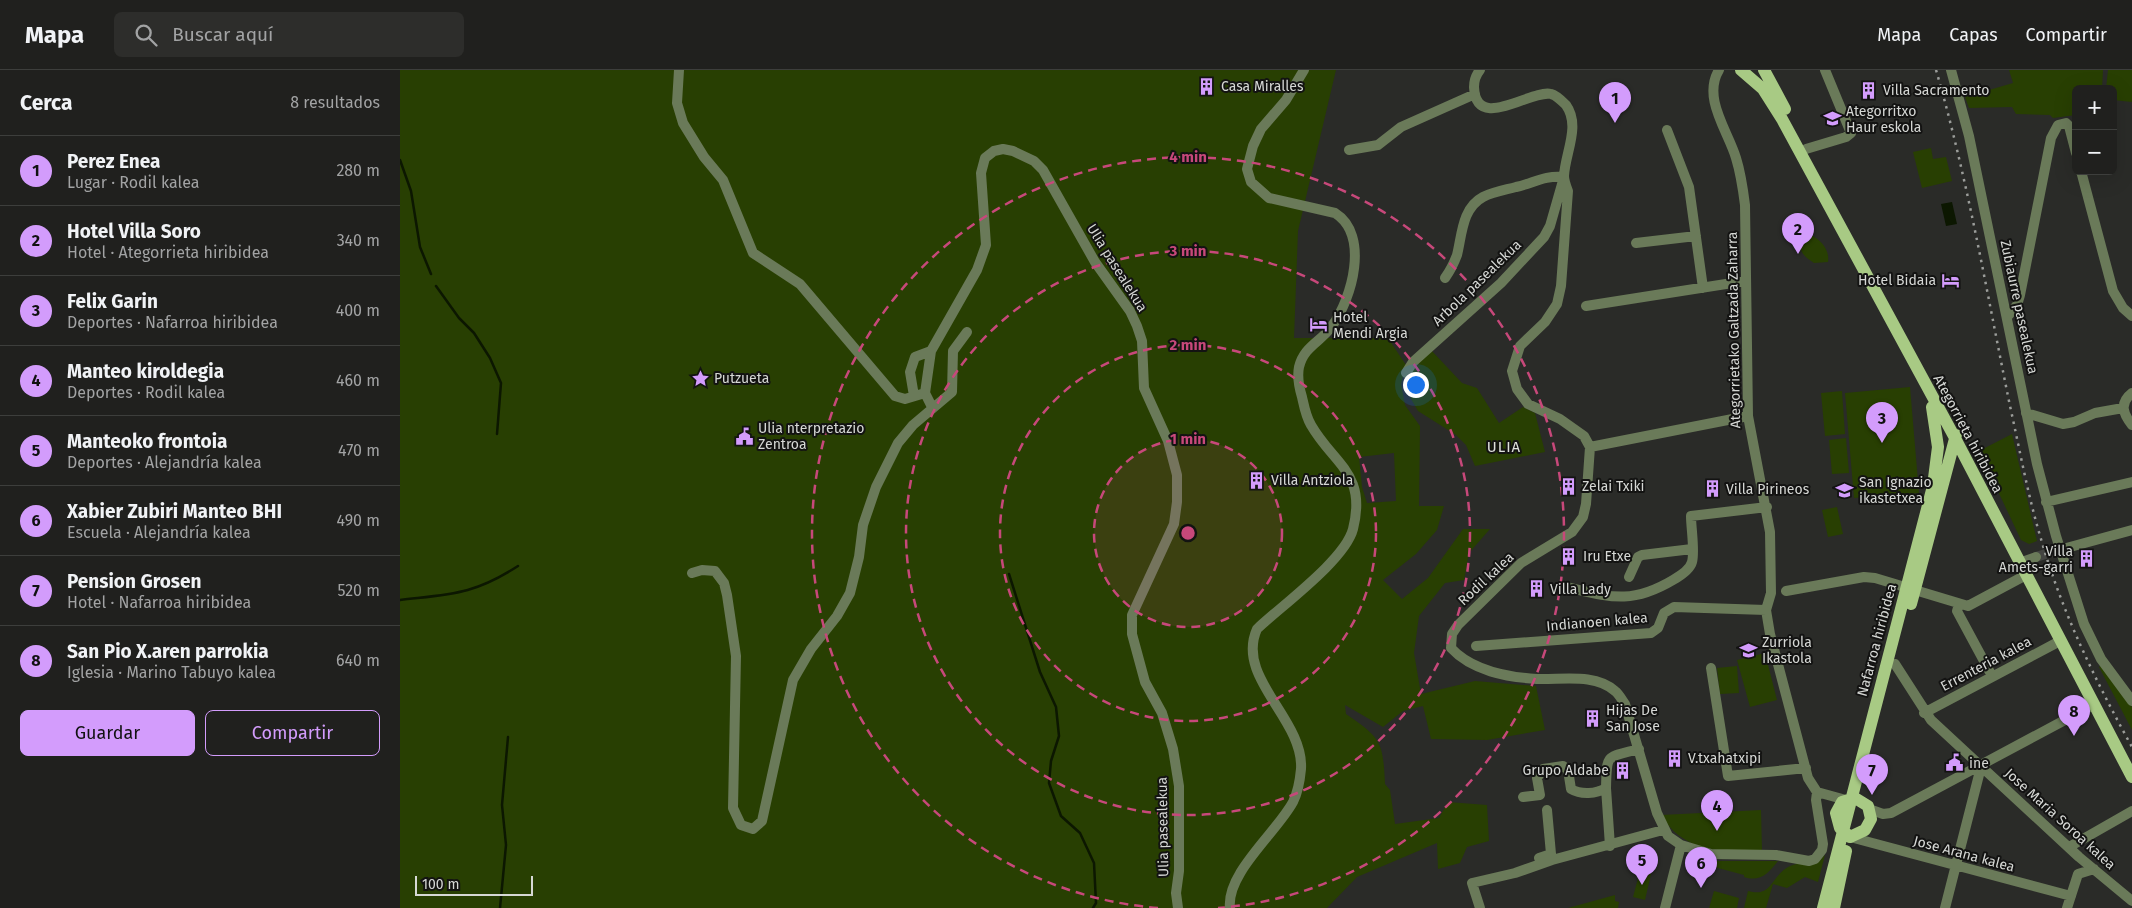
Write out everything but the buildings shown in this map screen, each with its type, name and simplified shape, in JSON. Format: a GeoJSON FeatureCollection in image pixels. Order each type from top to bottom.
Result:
{"type":"FeatureCollection","features":[{"type":"Feature","properties":{"kind":"main road","name":"Ategorrieta hiribidea"},"geometry":{"type":"LineString","coordinates":[[1740,70],[1755,80],[1774,106],[1921,379],[1956,434],[1976,480],[2028,566],[2060,641],[2132,777]]}},
{"type":"Feature","properties":{"kind":"main road","name":"Ategorrieta hiribidea"},"geometry":{"type":"LineString","coordinates":[[1764,70],[2132,765]]}},
{"type":"Feature","properties":{"kind":"main road"},"geometry":{"type":"LineString","coordinates":[[1772,70],[1773,87]]}},
{"type":"Feature","properties":{"kind":"main road","name":"Nafarroa hiribidea"},"geometry":{"type":"LineString","coordinates":[[1852,799],[1895,664],[1938,457],[1934,413],[1921,379]]}},
{"type":"Feature","properties":{"kind":"main road","name":"Nafarroa hiribidea"},"geometry":{"type":"LineString","coordinates":[[1834,908],[1852,799],[1910,589],[1946,476],[1956,434]]}},
{"type":"Feature","properties":{"kind":"main road"},"geometry":{"type":"LineString","coordinates":[[1946,476],[1952,471],[1964,470],[1976,480]]}},
{"type":"Feature","properties":{"kind":"main road"},"geometry":{"type":"LineString","coordinates":[[1852,799],[1870,809],[1871,819],[1868,826],[1846,834],[1838,824],[1836,813],[1839,806],[1852,799]]}},
{"type":"Feature","properties":{"kind":"main road","name":"Nafarroa hiribidea"},"geometry":{"type":"LineString","coordinates":[[1822,908],[1846,834]]}},
{"type":"Feature","properties":{"kind":"street"},"geometry":{"type":"LineString","coordinates":[[679,70],[677,102],[683,123],[704,158],[723,180],[753,253],[800,284],[883,385],[895,396],[905,399],[924,393],[932,407]]}},
{"type":"Feature","properties":{"kind":"street"},"geometry":{"type":"LineString","coordinates":[[1230,908],[1235,883],[1286,813],[1294,800],[1300,782],[1301,763],[1298,745],[1257,671],[1252,654],[1252,640],[1256,629],[1340,553],[1352,530],[1356,507],[1350,474],[1310,424],[1299,385],[1299,369],[1303,354],[1330,328],[1343,310],[1354,274],[1352,238],[1349,226],[1343,218],[1335,213],[1269,198],[1251,182],[1247,169],[1253,146],[1261,129],[1286,100],[1304,70]]}},
{"type":"Feature","properties":{"kind":"street"},"geometry":{"type":"LineString","coordinates":[[1480,70],[1474,83],[1475,94],[1481,104],[1494,109],[1510,106],[1539,94],[1551,94],[1558,97],[1565,104],[1572,119],[1570,149],[1564,177],[1568,191],[1559,297],[1551,315],[1520,346],[1512,370],[1517,389],[1528,404],[1576,430],[1584,436],[1590,447],[1748,416]]}},
{"type":"Feature","properties":{"kind":"street","name":"Ategorrietako Galtzada Zaharra"},"geometry":{"type":"LineString","coordinates":[[1719,70],[1713,83],[1714,96],[1718,114],[1736,157],[1742,180],[1745,205],[1748,416],[1752,443],[1767,507],[1771,547],[1771,593],[1766,610],[1770,634],[1806,768],[1813,787],[1834,804],[1836,813]]}},
{"type":"Feature","properties":{"kind":"street"},"geometry":{"type":"LineString","coordinates":[[1806,149],[1846,137],[1850,133],[1825,70]]}},
{"type":"Feature","properties":{"kind":"street","name":"Zubiaurre pasealekua"},"geometry":{"type":"LineString","coordinates":[[1951,70],[1969,136],[2046,502],[2090,639],[2132,701]]}},
{"type":"Feature","properties":{"kind":"street"},"geometry":{"type":"LineString","coordinates":[[1349,150],[1378,145],[1401,127],[1475,94]]}},
{"type":"Feature","properties":{"kind":"street"},"geometry":{"type":"LineString","coordinates":[[2006,317],[2017,305],[2020,295],[2051,138],[2058,125],[2066,123],[2069,126],[2072,138]]}},
{"type":"Feature","properties":{"kind":"street"},"geometry":{"type":"LineString","coordinates":[[1667,130],[1690,187],[1703,288]]}},
{"type":"Feature","properties":{"kind":"street","name":"Ulia pasealekua"},"geometry":{"type":"LineString","coordinates":[[924,393],[931,350],[977,270],[986,245],[981,173],[985,158],[994,151],[1003,149],[1013,150],[1034,161],[1043,170],[1095,262],[1130,311],[1142,341],[1144,388],[1174,461],[1177,475],[1177,502],[1174,524],[1132,615],[1132,634],[1145,682],[1162,713],[1173,749],[1179,786],[1178,908]]}},
{"type":"Feature","properties":{"kind":"street"},"geometry":{"type":"LineString","coordinates":[[2082,175],[2113,291],[2123,308],[2132,316]]}},
{"type":"Feature","properties":{"kind":"street"},"geometry":{"type":"LineString","coordinates":[[1445,278],[1456,256],[1465,219],[1476,202],[1483,197],[1519,187],[1528,182],[1551,176],[1564,177]]}},
{"type":"Feature","properties":{"kind":"street","name":"Arbola pasealekua"},"geometry":{"type":"LineString","coordinates":[[1406,373],[1413,362],[1501,284],[1544,237],[1550,226],[1564,177]]}},
{"type":"Feature","properties":{"kind":"street"},"geometry":{"type":"LineString","coordinates":[[1636,243],[1696,236]]}},
{"type":"Feature","properties":{"kind":"street"},"geometry":{"type":"LineString","coordinates":[[1586,306],[1745,281]]}},
{"type":"Feature","properties":{"kind":"street"},"geometry":{"type":"LineString","coordinates":[[692,573],[702,570],[715,571],[724,583],[727,595],[736,656],[733,808],[741,825],[753,829],[762,821],[793,680],[811,649],[837,616],[850,594],[859,557],[863,525],[876,487],[898,443],[912,425],[952,392],[953,351],[967,332]]}},
{"type":"Feature","properties":{"kind":"street","name":"Ulia pasealekua"},"geometry":{"type":"LineString","coordinates":[[914,396],[910,372],[915,358],[931,350]]}},
{"type":"Feature","properties":{"kind":"street"},"geometry":{"type":"LineString","coordinates":[[2132,393],[2126,398],[2123,408],[2124,415],[2132,425]]}},
{"type":"Feature","properties":{"kind":"street"},"geometry":{"type":"LineString","coordinates":[[2026,413],[2063,424],[2074,422],[2095,413],[2123,408]]}},
{"type":"Feature","properties":{"kind":"street","name":"Rodil kalea"},"geometry":{"type":"LineString","coordinates":[[1590,447],[1586,504],[1578,526],[1565,538],[1521,563],[1458,625],[1450,641],[1452,648],[1468,662],[1501,674],[1536,678],[1592,680],[1616,691],[1624,704],[1663,830]]}},
{"type":"Feature","properties":{"kind":"street"},"geometry":{"type":"LineString","coordinates":[[2046,502],[2132,482]]}},
{"type":"Feature","properties":{"kind":"street"},"geometry":{"type":"LineString","coordinates":[[1566,588],[1615,598],[1633,597],[1651,592],[1688,570],[1693,562],[1691,516],[1767,507]]}},
{"type":"Feature","properties":{"kind":"street"},"geometry":{"type":"LineString","coordinates":[[2060,550],[2132,530]]}},
{"type":"Feature","properties":{"kind":"street"},"geometry":{"type":"LineString","coordinates":[[1629,577],[1636,561],[1642,555],[1692,549]]}},
{"type":"Feature","properties":{"kind":"street"},"geometry":{"type":"LineString","coordinates":[[1786,591],[1864,577],[1875,578],[1968,606],[2028,566]]}},
{"type":"Feature","properties":{"kind":"street"},"geometry":{"type":"LineString","coordinates":[[1959,604],[1957,610],[1992,676]]}},
{"type":"Feature","properties":{"kind":"street","name":"Indianoen kalea"},"geometry":{"type":"LineString","coordinates":[[1476,646],[1651,632],[1658,628],[1664,612],[1674,607],[1766,610]]}},
{"type":"Feature","properties":{"kind":"street","name":"Errenteria kalea"},"geometry":{"type":"LineString","coordinates":[[1924,713],[2060,641]]}},
{"type":"Feature","properties":{"kind":"street","name":"Jose Maria Soroa kalea"},"geometry":{"type":"LineString","coordinates":[[1895,664],[1924,713],[2069,848],[2132,901]]}},
{"type":"Feature","properties":{"kind":"street"},"geometry":{"type":"LineString","coordinates":[[1711,668],[1728,776],[1806,768]]}},
{"type":"Feature","properties":{"kind":"street"},"geometry":{"type":"LineString","coordinates":[[1870,809],[1883,814],[1891,814],[2093,705]]}},
{"type":"Feature","properties":{"kind":"street"},"geometry":{"type":"LineString","coordinates":[[1610,846],[1606,788],[1607,761],[1611,755],[1638,746]]}},
{"type":"Feature","properties":{"kind":"street"},"geometry":{"type":"LineString","coordinates":[[1523,797],[1540,795],[1537,778],[1543,769],[1563,766],[1568,770],[1572,790],[1579,794],[1600,791],[1606,788]]}},
{"type":"Feature","properties":{"kind":"street"},"geometry":{"type":"LineString","coordinates":[[1945,908],[1981,767]]}},
{"type":"Feature","properties":{"kind":"street"},"geometry":{"type":"LineString","coordinates":[[1480,908],[1472,883],[1521,871],[1663,830],[1681,844],[1717,855],[1776,855],[1803,860],[1815,859],[1824,844],[1816,800],[1822,793],[1852,799]]}},
{"type":"Feature","properties":{"kind":"street"},"geometry":{"type":"LineString","coordinates":[[1521,871],[1521,864],[1550,854],[1547,810]]}},
{"type":"Feature","properties":{"kind":"street"},"geometry":{"type":"LineString","coordinates":[[2069,848],[2077,841],[2132,811]]}},
{"type":"Feature","properties":{"kind":"street","name":"Jose Arana kalea"},"geometry":{"type":"LineString","coordinates":[[1846,834],[2070,896]]}},
{"type":"Feature","properties":{"kind":"street"},"geometry":{"type":"LineString","coordinates":[[1665,908],[1681,844]]}},
{"type":"Feature","properties":{"kind":"street"},"geometry":{"type":"LineString","coordinates":[[2068,908],[2078,874],[2094,869]]}},
{"type":"Feature","properties":{"kind":"green space"},"geometry":{"type":"Polygon","coordinates":[[[400,70],[1336,70],[1298,231],[1294,338],[1388,338],[1406,365],[1401,384],[1405,405],[1420,426],[1419,506],[1444,506],[1437,530],[1416,554],[1383,580],[1402,599],[1428,578],[1463,529],[1490,529],[1469,553],[1464,580],[1445,583],[1419,616],[1414,653],[1421,694],[1475,681],[1536,686],[1545,730],[1487,740],[1431,739],[1423,706],[1403,711],[1383,727],[1345,705],[1346,714],[1367,729],[1378,742],[1383,758],[1385,784],[1390,790],[1395,824],[1439,818],[1448,802],[1487,805],[1489,841],[1467,847],[1460,863],[1438,869],[1437,843],[1357,877],[1327,908],[400,908],[400,70]],[[1394,453],[1359,457],[1362,487],[1367,503],[1396,501],[1394,453]]]}},
{"type":"Feature","properties":{"kind":"green space"},"geometry":{"type":"Polygon","coordinates":[[[2009,70],[2103,70],[2102,85],[2072,85],[2072,116],[2053,118],[2050,115],[2016,114],[2012,107],[1969,108],[1965,97],[2013,83],[2009,70]]]}},
{"type":"Feature","properties":{"kind":"green space"},"geometry":{"type":"Polygon","coordinates":[[[2108,70],[2132,70],[2132,102],[2117,100],[2117,85],[2106,85],[2108,70]]]}},
{"type":"Feature","properties":{"kind":"green space"},"geometry":{"type":"Polygon","coordinates":[[[1931,148],[1933,159],[1946,157],[1952,181],[1922,188],[1913,152],[1931,148]]]}},
{"type":"Feature","properties":{"kind":"green space"},"geometry":{"type":"Polygon","coordinates":[[[1811,235],[1824,246],[1828,253],[1828,262],[1814,263],[1801,251],[1801,240],[1811,235]]]}},
{"type":"Feature","properties":{"kind":"green space"},"geometry":{"type":"Polygon","coordinates":[[[1431,350],[1462,383],[1477,388],[1499,423],[1523,407],[1535,413],[1545,452],[1475,466],[1466,445],[1456,435],[1418,411],[1411,399],[1409,387],[1411,371],[1431,350]]]}},
{"type":"Feature","properties":{"kind":"green space"},"geometry":{"type":"Polygon","coordinates":[[[1910,387],[1919,493],[1854,498],[1845,393],[1910,387]]]}},
{"type":"Feature","properties":{"kind":"green space"},"geometry":{"type":"Polygon","coordinates":[[[1842,391],[1845,434],[1825,436],[1821,393],[1842,391]]]}},
{"type":"Feature","properties":{"kind":"green space"},"geometry":{"type":"Polygon","coordinates":[[[2012,434],[2037,541],[2029,544],[2021,540],[1979,451],[2012,434]]]}},
{"type":"Feature","properties":{"kind":"green space"},"geometry":{"type":"Polygon","coordinates":[[[1846,438],[1849,473],[1832,474],[1829,440],[1846,438]]]}},
{"type":"Feature","properties":{"kind":"green space"},"geometry":{"type":"Polygon","coordinates":[[[1837,507],[1843,534],[1828,537],[1822,510],[1837,507]]]}},
{"type":"Feature","properties":{"kind":"green space"},"geometry":{"type":"Polygon","coordinates":[[[1765,653],[1777,700],[1750,707],[1737,660],[1765,653]]]}},
{"type":"Feature","properties":{"kind":"green space"},"geometry":{"type":"Polygon","coordinates":[[[2102,665],[2132,707],[2132,730],[2099,667],[2102,665]]]}},
{"type":"Feature","properties":{"kind":"green space"},"geometry":{"type":"Polygon","coordinates":[[[1737,666],[1739,693],[1720,694],[1717,668],[1737,666]]]}},
{"type":"Feature","properties":{"kind":"green space"},"geometry":{"type":"Polygon","coordinates":[[[1761,810],[1762,851],[1718,850],[1693,844],[1671,828],[1661,815],[1761,810]]]}},
{"type":"Feature","properties":{"kind":"green space"},"geometry":{"type":"Polygon","coordinates":[[[1689,855],[1712,861],[1778,861],[1763,876],[1750,878],[1692,861],[1691,864],[1686,862],[1689,855]]]}},
{"type":"Feature","properties":{"kind":"green space"},"geometry":{"type":"Polygon","coordinates":[[[1825,855],[1818,882],[1805,877],[1787,888],[1773,884],[1766,908],[1744,908],[1748,891],[1761,892],[1766,890],[1780,873],[1790,866],[1816,861],[1825,855]]]}},
{"type":"Feature","properties":{"kind":"green space"},"geometry":{"type":"Polygon","coordinates":[[[1640,871],[1651,874],[1645,900],[1633,897],[1640,871]]]}},
{"type":"Feature","properties":{"kind":"green space"},"geometry":{"type":"Polygon","coordinates":[[[1714,891],[1739,898],[1737,908],[1709,908],[1714,891]]]}},
{"type":"Feature","properties":{"kind":"green space"},"geometry":{"type":"Polygon","coordinates":[[[1615,895],[1615,901],[1619,902],[1618,908],[1568,908],[1615,895]]]}},
{"type":"Feature","properties":{"kind":"shaded area"},"geometry":{"type":"Polygon","coordinates":[[[1952,202],[1957,224],[1946,226],[1941,204],[1952,202]]]}},
{"type":"Feature","properties":{"kind":"waterway"},"geometry":{"type":"LineString","coordinates":[[400,160],[411,191],[420,247],[431,274]]}},
{"type":"Feature","properties":{"kind":"waterway"},"geometry":{"type":"LineString","coordinates":[[436,286],[459,318],[474,333],[490,358],[501,383],[497,434]]}},
{"type":"Feature","properties":{"kind":"waterway"},"geometry":{"type":"LineString","coordinates":[[400,600],[461,592],[488,583],[518,566]]}},
{"type":"Feature","properties":{"kind":"waterway"},"geometry":{"type":"LineString","coordinates":[[1009,574],[1040,672],[1056,707],[1059,736],[1051,761],[1049,783],[1061,816],[1080,833],[1094,863],[1096,903],[1093,908]]}},
{"type":"Feature","properties":{"kind":"waterway"},"geometry":{"type":"LineString","coordinates":[[500,908],[506,845],[502,805],[508,737]]}},
{"type":"Feature","properties":{"kind":"tunnel"},"geometry":{"type":"LineString","coordinates":[[2036,557],[2059,550]]}},
{"type":"Feature","properties":{"kind":"railway"},"geometry":{"type":"LineString","coordinates":[[1936,70],[1958,153],[2010,406],[2041,539],[2049,566],[2080,645],[2132,747]]}},
{"type":"Feature","properties":{"kind":"place","name":"Casa Miralles"},"geometry":{"type":"Point","coordinates":[1207,86]}},
{"type":"Feature","properties":{"kind":"place","name":"Villa Sacramento"},"geometry":{"type":"Point","coordinates":[1869,90]}},
{"type":"Feature","properties":{"kind":"place","name":"Ategorritxo Haur eskola"},"geometry":{"type":"Point","coordinates":[1832,119]}},
{"type":"Feature","properties":{"kind":"place","name":"Perez Enea"},"geometry":{"type":"Point","coordinates":[1615,123]}},
{"type":"Feature","properties":{"kind":"place","name":"Hotel Villa Soro"},"geometry":{"type":"Point","coordinates":[1798,254]}},
{"type":"Feature","properties":{"kind":"place","name":"Hotel Bidaia"},"geometry":{"type":"Point","coordinates":[1950,280]}},
{"type":"Feature","properties":{"kind":"place","name":"Hotel Mendi Argia"},"geometry":{"type":"Point","coordinates":[1319,325]}},
{"type":"Feature","properties":{"kind":"place","name":"Putzueta"},"geometry":{"type":"Point","coordinates":[700,378]}},
{"type":"Feature","properties":{"kind":"place","name":"Ulia nterpretazio Zentroa"},"geometry":{"type":"Point","coordinates":[744,436]}},
{"type":"Feature","properties":{"kind":"place","name":"Felix Garin"},"geometry":{"type":"Point","coordinates":[1882,443]}},
{"type":"Feature","properties":{"kind":"place","name":"Villa Antziola"},"geometry":{"type":"Point","coordinates":[1257,480]}},
{"type":"Feature","properties":{"kind":"place","name":"Zelai Txiki"},"geometry":{"type":"Point","coordinates":[1568,486]}},
{"type":"Feature","properties":{"kind":"place","name":"Villa Pirineos"},"geometry":{"type":"Point","coordinates":[1712,489]}},
{"type":"Feature","properties":{"kind":"place","name":"San Ignazio ikastetxea"},"geometry":{"type":"Point","coordinates":[1845,490]}},
{"type":"Feature","properties":{"kind":"place","name":"Iru Etxe"},"geometry":{"type":"Point","coordinates":[1569,556]}},
{"type":"Feature","properties":{"kind":"place","name":"Villa Amets-garri"},"geometry":{"type":"Point","coordinates":[2087,559]}},
{"type":"Feature","properties":{"kind":"place","name":"Villa Lady"},"geometry":{"type":"Point","coordinates":[1536,589]}},
{"type":"Feature","properties":{"kind":"place","name":"Zurriola Ikastola"},"geometry":{"type":"Point","coordinates":[1748,650]}},
{"type":"Feature","properties":{"kind":"place","name":"Hijas De San Jose"},"geometry":{"type":"Point","coordinates":[1592,718]}},
{"type":"Feature","properties":{"kind":"place","name":"San Pio X.aren parrokia"},"geometry":{"type":"Point","coordinates":[2074,736]}},
{"type":"Feature","properties":{"kind":"place","name":"V.txahatxipi"},"geometry":{"type":"Point","coordinates":[1674,758]}},
{"type":"Feature","properties":{"kind":"place","name":"ine"},"geometry":{"type":"Point","coordinates":[1955,763]}},
{"type":"Feature","properties":{"kind":"place","name":"Grupo Aldabe"},"geometry":{"type":"Point","coordinates":[1623,770]}},
{"type":"Feature","properties":{"kind":"place","name":"Pension Grosen"},"geometry":{"type":"Point","coordinates":[1872,795]}},
{"type":"Feature","properties":{"kind":"place","name":"Manteo kiroldegia"},"geometry":{"type":"Point","coordinates":[1717,831]}},
{"type":"Feature","properties":{"kind":"place","name":"Manteoko frontoia"},"geometry":{"type":"Point","coordinates":[1642,885]}},
{"type":"Feature","properties":{"kind":"place","name":"Xabier Zubiri Manteo BHI"},"geometry":{"type":"Point","coordinates":[1701,888]}},
{"type":"Feature","properties":{"kind":"district","name":"ULIA"},"geometry":{"type":"Point","coordinates":[1504,447]}}]}
